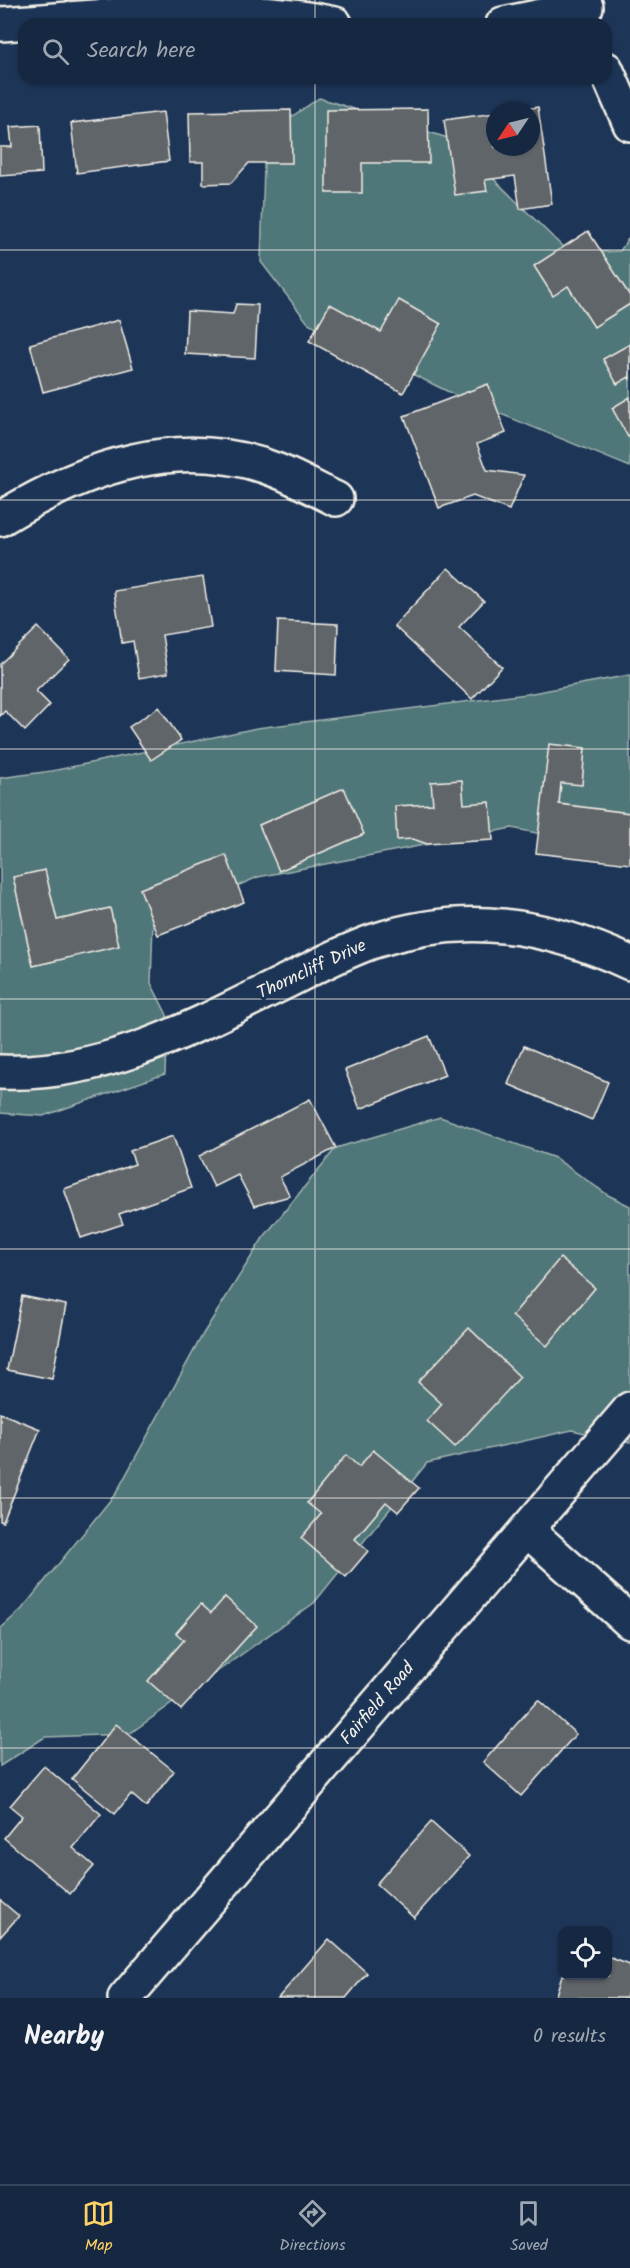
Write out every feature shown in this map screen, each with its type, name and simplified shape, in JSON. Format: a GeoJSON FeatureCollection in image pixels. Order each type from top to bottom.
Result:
{"type":"FeatureCollection","features":[{"type":"Feature","properties":{"kind":"street"},"geometry":{"type":"LineString","coordinates":[[539,18],[587,10]]}},
{"type":"Feature","properties":{"kind":"street"},"geometry":{"type":"LineString","coordinates":[[90,18],[194,11],[271,14],[297,18]]}},
{"type":"Feature","properties":{"kind":"street"},"geometry":{"type":"LineString","coordinates":[[0,24],[18,23]]}},
{"type":"Feature","properties":{"kind":"street"},"geometry":{"type":"LineString","coordinates":[[612,83],[630,124]]}},
{"type":"Feature","properties":{"kind":"street"},"geometry":{"type":"LineString","coordinates":[[0,519],[39,495],[92,471],[130,461],[168,455],[213,455],[277,470],[336,499]]}},
{"type":"Feature","properties":{"kind":"street","name":"Thorncliff Drive"},"geometry":{"type":"LineString","coordinates":[[0,1072],[68,1067],[106,1060],[162,1041],[338,954],[413,931],[471,925],[511,926],[549,932],[587,943],[630,963]]}},
{"type":"Feature","properties":{"kind":"street","name":"Fairfield Road"},"geometry":{"type":"LineString","coordinates":[[125,1998],[630,1409]]}},
{"type":"Feature","properties":{"kind":"street"},"geometry":{"type":"LineString","coordinates":[[526,1530],[630,1622]]}},
{"type":"Feature","properties":{"kind":"green space"},"geometry":{"type":"Polygon","coordinates":[[[319,98],[454,140],[570,254],[620,251],[630,236],[630,467],[457,396],[308,323],[261,262],[265,135],[319,98]]]}},
{"type":"Feature","properties":{"kind":"green space"},"geometry":{"type":"Polygon","coordinates":[[[630,675],[630,852],[512,828],[258,877],[153,922],[151,983],[167,1015],[165,1074],[43,1116],[0,1113],[0,778],[52,771],[257,728],[527,694],[630,675]]]}},
{"type":"Feature","properties":{"kind":"green space"},"geometry":{"type":"Polygon","coordinates":[[[440,1117],[555,1158],[608,1195],[630,1206],[630,1443],[572,1430],[427,1463],[314,1603],[129,1734],[45,1737],[0,1766],[0,1629],[22,1609],[116,1493],[203,1334],[263,1238],[336,1148],[440,1117]]]}},
{"type":"Feature","properties":{"kind":"building"},"geometry":{"type":"Polygon","coordinates":[[[428,109],[429,163],[362,163],[362,193],[326,193],[326,110],[428,109]]]}},
{"type":"Feature","properties":{"kind":"building"},"geometry":{"type":"Polygon","coordinates":[[[291,110],[292,163],[249,163],[231,183],[203,184],[203,162],[190,162],[189,112],[291,110]]]}},
{"type":"Feature","properties":{"kind":"building"},"geometry":{"type":"Polygon","coordinates":[[[163,112],[169,161],[77,173],[71,123],[163,112]]]}},
{"type":"Feature","properties":{"kind":"building"},"geometry":{"type":"Polygon","coordinates":[[[486,114],[486,156],[540,156],[540,121],[552,204],[520,209],[515,176],[485,180],[487,191],[455,195],[444,120],[486,114]]]}},
{"type":"Feature","properties":{"kind":"building"},"geometry":{"type":"Polygon","coordinates":[[[40,125],[42,173],[0,176],[0,147],[12,147],[10,127],[40,125]]]}},
{"type":"Feature","properties":{"kind":"building"},"geometry":{"type":"Polygon","coordinates":[[[588,231],[630,296],[630,304],[594,327],[568,286],[553,296],[534,266],[588,231]]]}},
{"type":"Feature","properties":{"kind":"building"},"geometry":{"type":"Polygon","coordinates":[[[399,300],[441,324],[403,393],[309,341],[330,304],[381,332],[399,300]]]}},
{"type":"Feature","properties":{"kind":"building"},"geometry":{"type":"Polygon","coordinates":[[[236,304],[258,305],[255,358],[185,354],[187,311],[233,314],[236,304]]]}},
{"type":"Feature","properties":{"kind":"building"},"geometry":{"type":"Polygon","coordinates":[[[119,320],[133,368],[43,392],[30,344],[119,320]]]}},
{"type":"Feature","properties":{"kind":"building"},"geometry":{"type":"Polygon","coordinates":[[[630,344],[630,380],[629,377],[617,384],[603,359],[630,344]]]}},
{"type":"Feature","properties":{"kind":"building"},"geometry":{"type":"Polygon","coordinates":[[[488,384],[506,433],[477,444],[487,470],[524,475],[509,510],[473,496],[439,508],[404,416],[488,384]]]}},
{"type":"Feature","properties":{"kind":"building"},"geometry":{"type":"Polygon","coordinates":[[[630,397],[630,436],[628,437],[612,408],[630,397]]]}},
{"type":"Feature","properties":{"kind":"building"},"geometry":{"type":"Polygon","coordinates":[[[448,568],[484,601],[459,627],[502,667],[472,699],[394,626],[448,568]]]}},
{"type":"Feature","properties":{"kind":"building"},"geometry":{"type":"Polygon","coordinates":[[[203,577],[211,627],[162,635],[168,673],[139,678],[133,641],[122,643],[114,591],[203,577]]]}},
{"type":"Feature","properties":{"kind":"building"},"geometry":{"type":"Polygon","coordinates":[[[278,621],[338,624],[336,675],[276,671],[278,621]]]}},
{"type":"Feature","properties":{"kind":"building"},"geometry":{"type":"Polygon","coordinates":[[[38,627],[69,659],[36,691],[50,705],[25,731],[5,711],[0,716],[0,664],[38,627]]]}},
{"type":"Feature","properties":{"kind":"building"},"geometry":{"type":"Polygon","coordinates":[[[159,707],[181,740],[151,760],[129,727],[159,707]]]}},
{"type":"Feature","properties":{"kind":"building"},"geometry":{"type":"Polygon","coordinates":[[[549,744],[585,748],[582,785],[561,783],[559,804],[630,813],[630,864],[536,853],[549,744]]]}},
{"type":"Feature","properties":{"kind":"building"},"geometry":{"type":"Polygon","coordinates":[[[462,780],[464,804],[490,802],[493,840],[427,844],[413,839],[397,840],[395,806],[433,804],[431,782],[462,780]]]}},
{"type":"Feature","properties":{"kind":"building"},"geometry":{"type":"Polygon","coordinates":[[[344,788],[364,834],[279,871],[259,825],[344,788]]]}},
{"type":"Feature","properties":{"kind":"building"},"geometry":{"type":"Polygon","coordinates":[[[226,855],[244,902],[158,935],[140,889],[226,855]]]}},
{"type":"Feature","properties":{"kind":"building"},"geometry":{"type":"Polygon","coordinates":[[[45,870],[57,920],[110,908],[119,946],[33,966],[13,877],[45,870]]]}},
{"type":"Feature","properties":{"kind":"building"},"geometry":{"type":"Polygon","coordinates":[[[429,1036],[445,1075],[360,1109],[345,1070],[429,1036]]]}},
{"type":"Feature","properties":{"kind":"building"},"geometry":{"type":"Polygon","coordinates":[[[524,1046],[608,1082],[592,1120],[508,1084],[524,1046]]]}},
{"type":"Feature","properties":{"kind":"building"},"geometry":{"type":"Polygon","coordinates":[[[310,1099],[336,1148],[280,1177],[290,1196],[254,1206],[238,1175],[214,1187],[199,1156],[310,1099]]]}},
{"type":"Feature","properties":{"kind":"building"},"geometry":{"type":"Polygon","coordinates":[[[173,1136],[191,1188],[119,1214],[123,1224],[81,1238],[64,1189],[135,1164],[130,1151],[173,1136]]]}},
{"type":"Feature","properties":{"kind":"building"},"geometry":{"type":"Polygon","coordinates":[[[560,1258],[595,1288],[547,1346],[512,1316],[560,1258]]]}},
{"type":"Feature","properties":{"kind":"building"},"geometry":{"type":"Polygon","coordinates":[[[22,1296],[66,1305],[52,1379],[7,1370],[22,1296]]]}},
{"type":"Feature","properties":{"kind":"building"},"geometry":{"type":"Polygon","coordinates":[[[469,1328],[520,1377],[455,1447],[427,1421],[442,1404],[418,1382],[469,1328]]]}},
{"type":"Feature","properties":{"kind":"building"},"geometry":{"type":"Polygon","coordinates":[[[0,1413],[40,1429],[3,1522],[0,1521],[0,1413]]]}},
{"type":"Feature","properties":{"kind":"building"},"geometry":{"type":"Polygon","coordinates":[[[373,1450],[419,1488],[398,1512],[386,1502],[355,1539],[368,1551],[346,1577],[301,1538],[321,1514],[307,1503],[346,1455],[359,1467],[373,1450]]]}},
{"type":"Feature","properties":{"kind":"building"},"geometry":{"type":"Polygon","coordinates":[[[225,1597],[257,1626],[181,1710],[148,1681],[184,1640],[176,1633],[201,1604],[211,1613],[225,1597]]]}},
{"type":"Feature","properties":{"kind":"building"},"geometry":{"type":"Polygon","coordinates":[[[538,1700],[576,1734],[521,1796],[483,1762],[538,1700]]]}},
{"type":"Feature","properties":{"kind":"building"},"geometry":{"type":"Polygon","coordinates":[[[116,1724],[174,1771],[146,1807],[131,1794],[115,1814],[72,1779],[116,1724]]]}},
{"type":"Feature","properties":{"kind":"building"},"geometry":{"type":"Polygon","coordinates":[[[44,1766],[101,1814],[73,1848],[94,1866],[70,1894],[4,1838],[22,1816],[10,1806],[44,1766]]]}},
{"type":"Feature","properties":{"kind":"building"},"geometry":{"type":"Polygon","coordinates":[[[431,1822],[469,1856],[414,1918],[376,1884],[431,1822]]]}},
{"type":"Feature","properties":{"kind":"building"},"geometry":{"type":"Polygon","coordinates":[[[0,1900],[19,1916],[0,1937],[0,1900]]]}},
{"type":"Feature","properties":{"kind":"building"},"geometry":{"type":"Polygon","coordinates":[[[329,1939],[367,1973],[346,1998],[278,1998],[329,1939]]]}},
{"type":"Feature","properties":{"kind":"building"},"geometry":{"type":"Polygon","coordinates":[[[612,1958],[630,1965],[630,1985],[626,1998],[555,1998],[560,1980],[612,1980],[612,1958]]]}}]}
